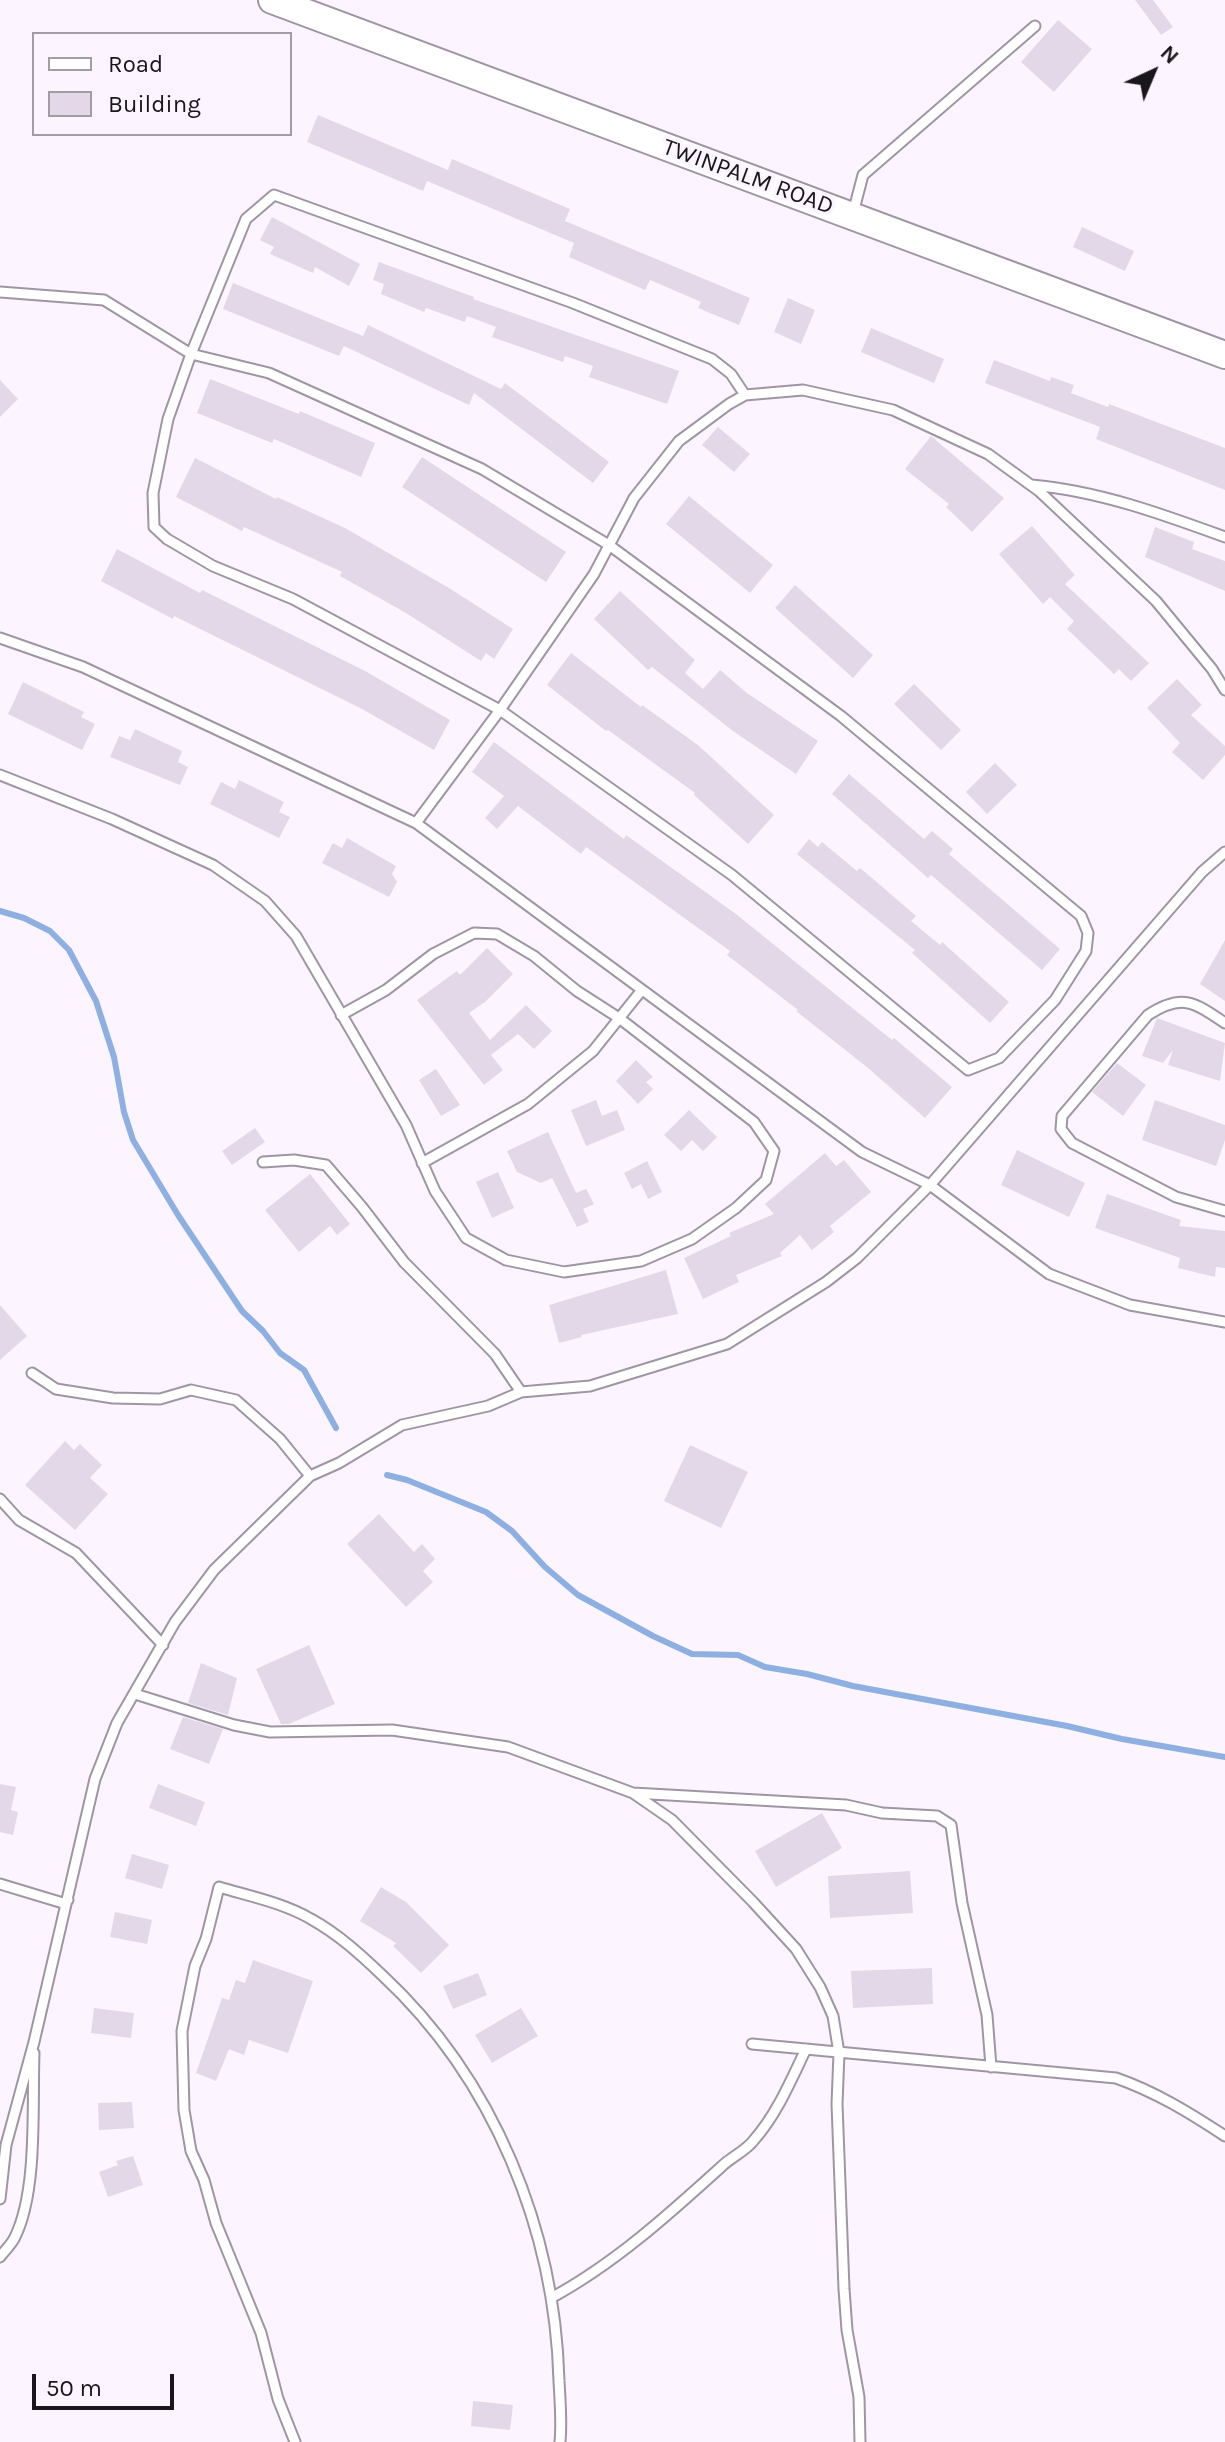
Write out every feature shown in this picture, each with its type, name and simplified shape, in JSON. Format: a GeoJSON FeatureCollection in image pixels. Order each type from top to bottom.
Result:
{"type":"FeatureCollection","features":[{"type":"Feature","properties":{"kind":"main road","name":"TWINPALM ROAD"},"geometry":{"type":"LineString","coordinates":[[272,0],[1225,355]]}},
{"type":"Feature","properties":{"kind":"lane"},"geometry":{"type":"LineString","coordinates":[[853,216],[863,175],[1035,26]]}},
{"type":"Feature","properties":{"kind":"lane"},"geometry":{"type":"LineString","coordinates":[[0,292],[104,300],[191,354],[269,373],[482,469],[609,545],[841,716],[1081,916],[1088,933],[1086,951],[1055,1000],[999,1058],[968,1070],[732,875],[500,710],[293,599],[213,566],[167,539],[154,527],[153,493],[168,419],[191,354],[246,219],[274,195],[573,303],[712,359],[731,374],[745,395]]}},
{"type":"Feature","properties":{"kind":"lane"},"geometry":{"type":"LineString","coordinates":[[416,823],[500,710],[594,574],[634,498],[679,441],[745,395],[803,390],[893,410],[988,454],[1029,484],[1156,601],[1212,669],[1225,690]]}},
{"type":"Feature","properties":{"kind":"lane"},"geometry":{"type":"LineString","coordinates":[[1029,484],[1064,487],[1152,511],[1225,537]]}},
{"type":"Feature","properties":{"kind":"lane"},"geometry":{"type":"LineString","coordinates":[[0,638],[83,667],[416,823],[862,1152],[930,1185],[1049,1274],[1130,1305],[1225,1322]]}},
{"type":"Feature","properties":{"kind":"lane"},"geometry":{"type":"LineString","coordinates":[[0,775],[112,819],[213,865],[265,901],[296,936],[341,1015],[406,1125],[435,1191],[466,1238],[506,1260],[564,1272],[641,1261],[692,1239],[736,1208],[766,1180],[774,1151],[754,1122],[619,1018],[577,991],[534,956],[497,934],[474,933],[433,954],[386,990],[341,1015]]}},
{"type":"Feature","properties":{"kind":"lane"},"geometry":{"type":"LineString","coordinates":[[0,2199],[6,2145],[34,2042],[95,1779],[117,1723],[175,1622],[214,1570],[310,1476],[339,1463],[402,1425],[488,1406],[521,1392],[590,1386],[727,1344],[826,1282],[857,1258],[930,1185],[1202,872],[1225,852]]}},
{"type":"Feature","properties":{"kind":"lane"},"geometry":{"type":"LineString","coordinates":[[422,1163],[463,1143],[528,1104],[593,1051],[641,991]]}},
{"type":"Feature","properties":{"kind":"lane"},"geometry":{"type":"LineString","coordinates":[[1225,1023],[1186,1000],[1167,1003],[1148,1015],[1062,1116],[1061,1129],[1072,1143],[1176,1197],[1225,1211]]}},
{"type":"Feature","properties":{"kind":"lane"},"geometry":{"type":"LineString","coordinates":[[263,1162],[294,1160],[326,1165],[404,1262],[495,1354],[521,1392]]}},
{"type":"Feature","properties":{"kind":"lane"},"geometry":{"type":"LineString","coordinates":[[32,1373],[56,1389],[113,1398],[160,1399],[191,1390],[236,1400],[280,1439],[310,1476]]}},
{"type":"Feature","properties":{"kind":"lane"},"geometry":{"type":"LineString","coordinates":[[0,1499],[19,1520],[76,1553],[163,1645]]}},
{"type":"Feature","properties":{"kind":"lane"},"geometry":{"type":"LineString","coordinates":[[135,1694],[234,1725],[270,1732],[392,1730],[508,1747],[633,1793],[672,1820],[796,1949],[820,1987],[833,2016],[839,2053],[837,2104],[843,2275],[847,2330],[859,2397],[860,2442]]}},
{"type":"Feature","properties":{"kind":"lane"},"geometry":{"type":"LineString","coordinates":[[633,1793],[846,1805],[882,1813],[937,1816],[951,1825],[962,1903],[987,2015],[991,2067]]}},
{"type":"Feature","properties":{"kind":"lane"},"geometry":{"type":"LineString","coordinates":[[0,1884],[63,1903],[68,1900]]}},
{"type":"Feature","properties":{"kind":"lane"},"geometry":{"type":"LineString","coordinates":[[295,2442],[278,2399],[261,2333],[216,2223],[204,2180],[191,2151],[184,2110],[182,2031],[195,1966],[206,1939],[219,1887],[309,1918],[355,1949],[433,2027],[482,2099],[540,2239],[558,2331],[560,2442]]}},
{"type":"Feature","properties":{"kind":"lane"},"geometry":{"type":"LineString","coordinates":[[0,2257],[14,2240],[22,2220],[27,2190],[34,2042]]}},
{"type":"Feature","properties":{"kind":"lane"},"geometry":{"type":"LineString","coordinates":[[752,2044],[1116,2078],[1174,2103],[1225,2136]]}},
{"type":"Feature","properties":{"kind":"lane"},"geometry":{"type":"LineString","coordinates":[[551,2298],[583,2281],[753,2142],[779,2102],[806,2049]]}},
{"type":"Feature","properties":{"kind":"building"},"geometry":{"type":"Polygon","coordinates":[[[1135,0],[1153,0],[1173,27],[1161,35],[1135,0]]]}},
{"type":"Feature","properties":{"kind":"building"},"geometry":{"type":"Polygon","coordinates":[[[1058,20],[1092,49],[1054,92],[1021,62],[1058,20]]]}},
{"type":"Feature","properties":{"kind":"building"},"geometry":{"type":"Polygon","coordinates":[[[318,115],[448,170],[452,159],[570,209],[565,221],[750,298],[739,325],[698,308],[701,302],[650,280],[645,290],[569,257],[574,243],[427,181],[423,191],[307,142],[318,115]]]}},
{"type":"Feature","properties":{"kind":"building"},"geometry":{"type":"Polygon","coordinates":[[[272,217],[360,264],[349,286],[315,267],[313,273],[270,254],[274,247],[260,240],[272,217]]]}},
{"type":"Feature","properties":{"kind":"building"},"geometry":{"type":"Polygon","coordinates":[[[1082,227],[1134,251],[1125,271],[1073,247],[1082,227]]]}},
{"type":"Feature","properties":{"kind":"building"},"geometry":{"type":"Polygon","coordinates":[[[379,262],[473,299],[679,371],[667,404],[589,377],[593,366],[565,356],[563,362],[492,337],[496,327],[467,316],[465,322],[426,308],[424,312],[381,294],[384,284],[373,280],[379,262]]]}},
{"type":"Feature","properties":{"kind":"building"},"geometry":{"type":"Polygon","coordinates":[[[233,283],[363,336],[368,325],[501,389],[505,383],[609,462],[593,483],[474,393],[469,405],[344,346],[339,356],[223,309],[233,283]]]}},
{"type":"Feature","properties":{"kind":"building"},"geometry":{"type":"Polygon","coordinates":[[[788,298],[815,310],[801,344],[774,332],[788,298]]]}},
{"type":"Feature","properties":{"kind":"building"},"geometry":{"type":"Polygon","coordinates":[[[871,328],[944,359],[934,383],[861,352],[871,328]]]}},
{"type":"Feature","properties":{"kind":"building"},"geometry":{"type":"Polygon","coordinates":[[[994,360],[1050,381],[1051,377],[1074,385],[1071,393],[1108,407],[1109,404],[1225,448],[1225,490],[1096,439],[1100,427],[985,383],[994,360]]]}},
{"type":"Feature","properties":{"kind":"building"},"geometry":{"type":"Polygon","coordinates":[[[210,379],[299,414],[300,411],[375,443],[361,477],[274,439],[272,443],[197,413],[210,379]]]}},
{"type":"Feature","properties":{"kind":"building"},"geometry":{"type":"Polygon","coordinates":[[[0,380],[18,399],[0,417],[0,380]]]}},
{"type":"Feature","properties":{"kind":"building"},"geometry":{"type":"Polygon","coordinates":[[[718,427],[750,454],[734,472],[702,445],[718,427]]]}},
{"type":"Feature","properties":{"kind":"building"},"geometry":{"type":"Polygon","coordinates":[[[931,436],[1004,498],[972,532],[946,507],[949,504],[905,469],[931,436]]]}},
{"type":"Feature","properties":{"kind":"building"},"geometry":{"type":"Polygon","coordinates":[[[422,457],[566,552],[546,582],[402,487],[422,457]]]}},
{"type":"Feature","properties":{"kind":"building"},"geometry":{"type":"Polygon","coordinates":[[[195,458],[276,499],[345,528],[513,629],[494,659],[486,653],[481,661],[340,576],[342,572],[244,527],[242,531],[176,497],[195,458]]]}},
{"type":"Feature","properties":{"kind":"building"},"geometry":{"type":"Polygon","coordinates":[[[689,496],[773,565],[750,593],[666,524],[689,496]]]}},
{"type":"Feature","properties":{"kind":"building"},"geometry":{"type":"Polygon","coordinates":[[[1032,526],[1075,575],[1065,584],[1149,663],[1131,681],[1119,669],[1114,674],[1067,629],[1074,621],[1050,597],[1043,604],[999,554],[1032,526]]]}},
{"type":"Feature","properties":{"kind":"building"},"geometry":{"type":"Polygon","coordinates":[[[1155,527],[1194,542],[1192,549],[1225,561],[1225,591],[1145,557],[1155,527]]]}},
{"type":"Feature","properties":{"kind":"building"},"geometry":{"type":"Polygon","coordinates":[[[117,549],[200,593],[202,590],[365,671],[450,720],[434,750],[362,709],[174,616],[173,619],[101,581],[117,549]]]}},
{"type":"Feature","properties":{"kind":"building"},"geometry":{"type":"Polygon","coordinates":[[[795,585],[873,655],[853,678],[775,608],[795,585]]]}},
{"type":"Feature","properties":{"kind":"building"},"geometry":{"type":"Polygon","coordinates":[[[620,591],[695,660],[685,673],[703,689],[720,670],[747,693],[818,741],[796,774],[733,731],[652,667],[648,670],[594,619],[620,591]]]}},
{"type":"Feature","properties":{"kind":"building"},"geometry":{"type":"Polygon","coordinates":[[[571,653],[641,707],[698,745],[774,815],[748,844],[695,793],[547,685],[571,653]]]}},
{"type":"Feature","properties":{"kind":"building"},"geometry":{"type":"Polygon","coordinates":[[[1177,679],[1202,705],[1191,715],[1225,746],[1225,755],[1203,780],[1172,752],[1180,743],[1147,708],[1177,679]]]}},
{"type":"Feature","properties":{"kind":"building"},"geometry":{"type":"Polygon","coordinates":[[[23,682],[84,712],[81,717],[95,724],[82,750],[8,714],[23,682]]]}},
{"type":"Feature","properties":{"kind":"building"},"geometry":{"type":"Polygon","coordinates":[[[914,684],[961,730],[941,750],[894,704],[914,684]]]}},
{"type":"Feature","properties":{"kind":"building"},"geometry":{"type":"Polygon","coordinates":[[[135,729],[182,751],[178,762],[188,767],[180,785],[110,757],[119,736],[130,740],[135,729]]]}},
{"type":"Feature","properties":{"kind":"building"},"geometry":{"type":"Polygon","coordinates":[[[494,742],[624,839],[626,835],[736,914],[952,1087],[925,1118],[798,1010],[727,955],[730,951],[586,847],[581,854],[518,806],[497,829],[485,818],[504,796],[472,772],[494,742]]]}},
{"type":"Feature","properties":{"kind":"building"},"geometry":{"type":"Polygon","coordinates":[[[995,763],[1017,785],[987,814],[966,792],[995,763]]]}},
{"type":"Feature","properties":{"kind":"building"},"geometry":{"type":"Polygon","coordinates":[[[849,774],[924,839],[932,831],[953,849],[949,854],[1060,949],[1042,970],[931,875],[928,878],[832,794],[849,774]]]}},
{"type":"Feature","properties":{"kind":"building"},"geometry":{"type":"Polygon","coordinates":[[[239,780],[284,802],[279,812],[290,817],[279,838],[210,804],[221,782],[235,789],[239,780]]]}},
{"type":"Feature","properties":{"kind":"building"},"geometry":{"type":"Polygon","coordinates":[[[347,838],[396,866],[392,874],[397,882],[389,897],[322,863],[333,843],[342,848],[347,838]]]}},
{"type":"Feature","properties":{"kind":"building"},"geometry":{"type":"Polygon","coordinates":[[[809,839],[818,847],[822,842],[857,871],[860,868],[916,916],[911,921],[940,945],[942,942],[1009,1002],[990,1023],[912,953],[915,950],[797,854],[809,839]]]}},
{"type":"Feature","properties":{"kind":"building"},"geometry":{"type":"Polygon","coordinates":[[[1225,940],[1225,1001],[1200,984],[1225,940]]]}},
{"type":"Feature","properties":{"kind":"building"},"geometry":{"type":"Polygon","coordinates":[[[487,948],[513,974],[469,1013],[490,1040],[526,1005],[552,1031],[534,1049],[518,1034],[491,1055],[503,1070],[484,1085],[417,1000],[457,971],[460,975],[487,948]]]}},
{"type":"Feature","properties":{"kind":"building"},"geometry":{"type":"Polygon","coordinates":[[[1157,1018],[1225,1043],[1220,1081],[1168,1065],[1173,1050],[1163,1063],[1142,1056],[1157,1018]]]}},
{"type":"Feature","properties":{"kind":"building"},"geometry":{"type":"Polygon","coordinates":[[[636,1060],[653,1077],[646,1082],[653,1089],[638,1104],[616,1081],[636,1060]]]}},
{"type":"Feature","properties":{"kind":"building"},"geometry":{"type":"Polygon","coordinates":[[[1117,1063],[1146,1085],[1123,1116],[1092,1092],[1117,1063]]]}},
{"type":"Feature","properties":{"kind":"building"},"geometry":{"type":"Polygon","coordinates":[[[436,1069],[460,1105],[441,1116],[419,1080],[436,1069]]]}},
{"type":"Feature","properties":{"kind":"building"},"geometry":{"type":"Polygon","coordinates":[[[596,1100],[602,1116],[617,1110],[625,1130],[586,1146],[571,1110],[596,1100]]]}},
{"type":"Feature","properties":{"kind":"building"},"geometry":{"type":"Polygon","coordinates":[[[1155,1100],[1225,1125],[1225,1140],[1216,1166],[1142,1140],[1155,1100]]]}},
{"type":"Feature","properties":{"kind":"building"},"geometry":{"type":"Polygon","coordinates":[[[689,1110],[717,1137],[703,1151],[692,1140],[681,1151],[664,1135],[689,1110]]]}},
{"type":"Feature","properties":{"kind":"building"},"geometry":{"type":"Polygon","coordinates":[[[255,1128],[265,1142],[232,1165],[222,1151],[255,1128]]]}},
{"type":"Feature","properties":{"kind":"building"},"geometry":{"type":"Polygon","coordinates":[[[548,1132],[576,1193],[586,1189],[594,1204],[583,1209],[589,1222],[577,1227],[552,1178],[541,1183],[517,1172],[507,1151],[548,1132]]]}},
{"type":"Feature","properties":{"kind":"building"},"geometry":{"type":"Polygon","coordinates":[[[1017,1150],[1085,1183],[1069,1217],[1001,1185],[1017,1150]]]}},
{"type":"Feature","properties":{"kind":"building"},"geometry":{"type":"Polygon","coordinates":[[[825,1153],[836,1166],[844,1160],[871,1192],[830,1226],[834,1232],[812,1250],[800,1235],[780,1253],[782,1256],[736,1275],[739,1282],[703,1299],[684,1258],[731,1236],[729,1233],[774,1214],[765,1204],[825,1153]]]}},
{"type":"Feature","properties":{"kind":"building"},"geometry":{"type":"Polygon","coordinates":[[[647,1161],[662,1192],[648,1199],[641,1184],[632,1189],[624,1173],[647,1161]]]}},
{"type":"Feature","properties":{"kind":"building"},"geometry":{"type":"Polygon","coordinates":[[[498,1172],[514,1208],[492,1218],[476,1182],[498,1172]]]}},
{"type":"Feature","properties":{"kind":"building"},"geometry":{"type":"Polygon","coordinates":[[[310,1174],[350,1224],[337,1235],[330,1226],[299,1252],[265,1210],[310,1174]]]}},
{"type":"Feature","properties":{"kind":"building"},"geometry":{"type":"Polygon","coordinates":[[[1107,1194],[1181,1220],[1179,1226],[1225,1231],[1225,1268],[1216,1267],[1215,1277],[1178,1268],[1180,1258],[1095,1228],[1107,1194]]]}},
{"type":"Feature","properties":{"kind":"building"},"geometry":{"type":"Polygon","coordinates":[[[666,1270],[678,1314],[581,1335],[559,1343],[549,1305],[666,1270]]]}},
{"type":"Feature","properties":{"kind":"building"},"geometry":{"type":"Polygon","coordinates":[[[0,1305],[27,1336],[0,1360],[0,1305]]]}},
{"type":"Feature","properties":{"kind":"building"},"geometry":{"type":"Polygon","coordinates":[[[65,1441],[74,1450],[80,1444],[102,1465],[90,1478],[108,1494],[75,1530],[25,1485],[65,1441]]]}},
{"type":"Feature","properties":{"kind":"building"},"geometry":{"type":"Polygon","coordinates":[[[690,1445],[748,1472],[721,1528],[664,1501],[690,1445]]]}},
{"type":"Feature","properties":{"kind":"building"},"geometry":{"type":"Polygon","coordinates":[[[379,1514],[414,1552],[422,1544],[435,1559],[423,1571],[433,1582],[406,1607],[347,1544],[379,1514]]]}},
{"type":"Feature","properties":{"kind":"building"},"geometry":{"type":"Polygon","coordinates":[[[309,1645],[335,1704],[289,1724],[281,1724],[256,1669],[309,1645]]]}},
{"type":"Feature","properties":{"kind":"building"},"geometry":{"type":"Polygon","coordinates":[[[201,1663],[237,1678],[228,1715],[188,1703],[201,1663]]]}},
{"type":"Feature","properties":{"kind":"building"},"geometry":{"type":"Polygon","coordinates":[[[183,1717],[223,1729],[209,1764],[170,1749],[183,1717]]]}},
{"type":"Feature","properties":{"kind":"building"},"geometry":{"type":"Polygon","coordinates":[[[0,1784],[16,1787],[11,1810],[18,1812],[13,1835],[0,1832],[0,1784]]]}},
{"type":"Feature","properties":{"kind":"building"},"geometry":{"type":"Polygon","coordinates":[[[158,1784],[205,1802],[196,1826],[149,1808],[158,1784]]]}},
{"type":"Feature","properties":{"kind":"building"},"geometry":{"type":"Polygon","coordinates":[[[822,1813],[842,1848],[776,1887],[755,1851],[822,1813]]]}},
{"type":"Feature","properties":{"kind":"building"},"geometry":{"type":"Polygon","coordinates":[[[132,1854],[169,1865],[162,1889],[125,1878],[132,1854]]]}},
{"type":"Feature","properties":{"kind":"building"},"geometry":{"type":"Polygon","coordinates":[[[910,1871],[913,1913],[830,1918],[828,1876],[910,1871]]]}},
{"type":"Feature","properties":{"kind":"building"},"geometry":{"type":"Polygon","coordinates":[[[381,1887],[406,1902],[449,1945],[421,1973],[393,1946],[396,1943],[360,1921],[381,1887]]]}},
{"type":"Feature","properties":{"kind":"building"},"geometry":{"type":"Polygon","coordinates":[[[115,1912],[152,1920],[147,1944],[110,1937],[115,1912]]]}},
{"type":"Feature","properties":{"kind":"building"},"geometry":{"type":"Polygon","coordinates":[[[253,1960],[313,1981],[288,2053],[249,2040],[244,2055],[229,2049],[216,2081],[196,2073],[222,1998],[229,2000],[236,1980],[245,1983],[253,1960]]]}},
{"type":"Feature","properties":{"kind":"building"},"geometry":{"type":"Polygon","coordinates":[[[932,1968],[933,2004],[853,2008],[851,1971],[932,1968]]]}},
{"type":"Feature","properties":{"kind":"building"},"geometry":{"type":"Polygon","coordinates":[[[478,1973],[487,1995],[453,2009],[443,1986],[478,1973]]]}},
{"type":"Feature","properties":{"kind":"building"},"geometry":{"type":"Polygon","coordinates":[[[94,2008],[134,2013],[131,2038],[91,2033],[94,2008]]]}},
{"type":"Feature","properties":{"kind":"building"},"geometry":{"type":"Polygon","coordinates":[[[521,2008],[538,2036],[492,2063],[475,2035],[521,2008]]]}},
{"type":"Feature","properties":{"kind":"building"},"geometry":{"type":"Polygon","coordinates":[[[132,2102],[134,2128],[99,2130],[98,2103],[132,2102]]]}},
{"type":"Feature","properties":{"kind":"building"},"geometry":{"type":"Polygon","coordinates":[[[133,2156],[143,2185],[108,2197],[99,2172],[118,2165],[116,2161],[133,2156]]]}},
{"type":"Feature","properties":{"kind":"building"},"geometry":{"type":"Polygon","coordinates":[[[473,2401],[513,2405],[510,2430],[471,2426],[473,2401]]]}},
{"type":"Feature","properties":{"kind":"waterway"},"geometry":{"type":"LineString","coordinates":[[0,911],[24,918],[50,931],[69,950],[96,1001],[114,1057],[124,1112],[133,1140],[242,1311],[280,1353],[304,1370],[336,1428]]}},
{"type":"Feature","properties":{"kind":"waterway"},"geometry":{"type":"LineString","coordinates":[[387,1475],[486,1512],[512,1531],[545,1567],[578,1595],[692,1654],[738,1655],[765,1667],[853,1686],[1225,1757]]}}]}
